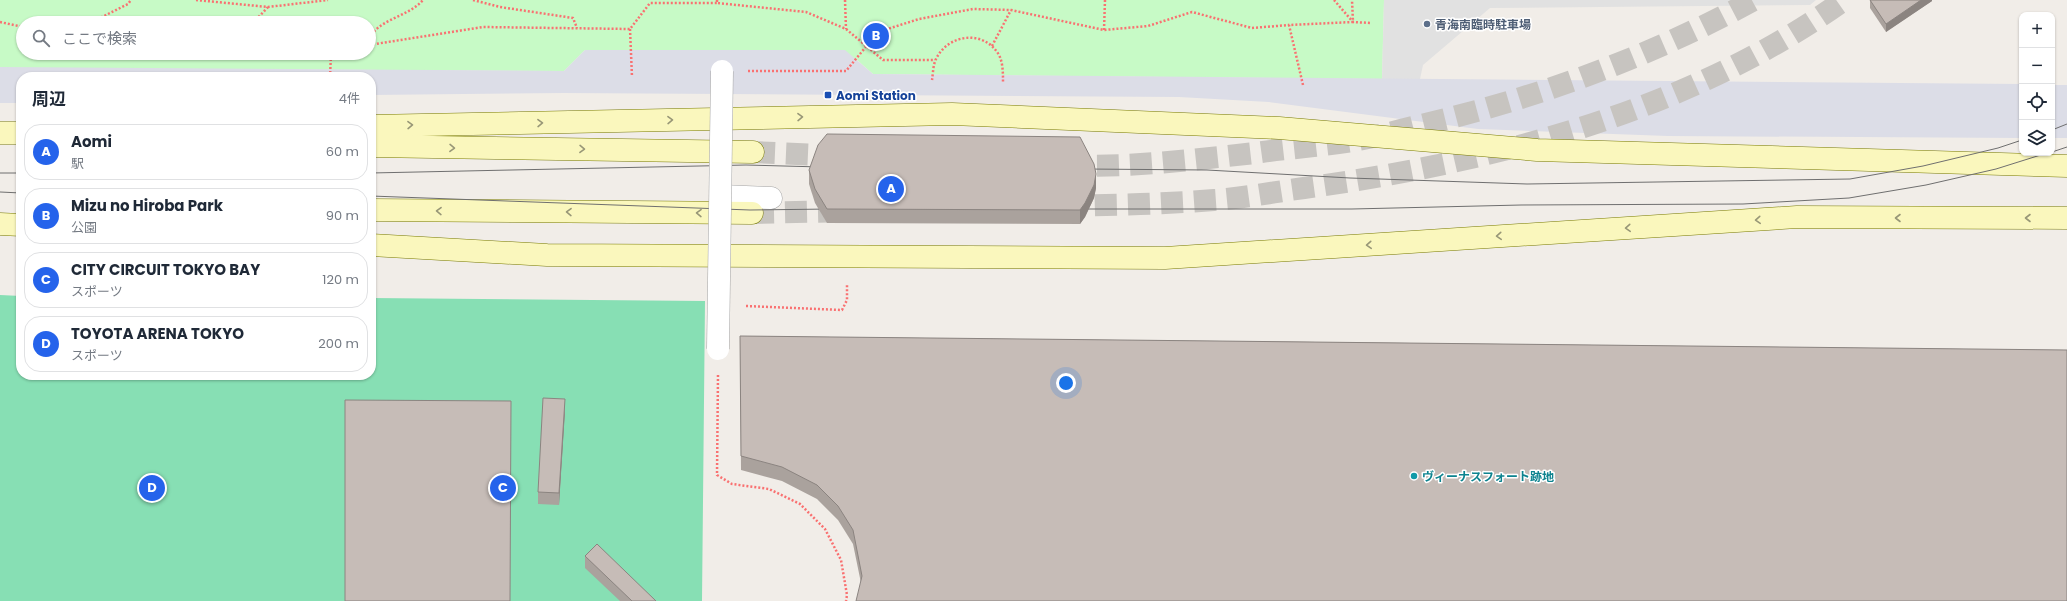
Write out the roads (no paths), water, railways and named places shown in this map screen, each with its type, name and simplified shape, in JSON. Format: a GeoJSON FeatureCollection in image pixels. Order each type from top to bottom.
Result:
{"type":"FeatureCollection","features":[{"type":"Feature","properties":{"kind":"street"},"geometry":{"type":"LineString","coordinates":[[718,349],[722,71]]}},
{"type":"Feature","properties":{"kind":"street"},"geometry":{"type":"LineString","coordinates":[[376,126],[952,114],[1279,128],[1537,150],[2067,166]]}},
{"type":"Feature","properties":{"kind":"street"},"geometry":{"type":"LineString","coordinates":[[376,146],[753,152]]}},
{"type":"Feature","properties":{"kind":"street"},"geometry":{"type":"LineString","coordinates":[[721,196],[771,198]]}},
{"type":"Feature","properties":{"kind":"street"},"geometry":{"type":"LineString","coordinates":[[376,210],[752,214]]}},
{"type":"Feature","properties":{"kind":"street"},"geometry":{"type":"LineString","coordinates":[[376,245],[547,255],[1165,258],[1797,217],[2067,218]]}},
{"type":"Feature","properties":{"kind":"tunnel"},"geometry":{"type":"LineString","coordinates":[[1064,165],[1088,166],[1183,161],[1332,144],[1382,135],[1508,102],[1592,74],[1674,40],[1754,0]]}},
{"type":"Feature","properties":{"kind":"tunnel"},"geometry":{"type":"LineString","coordinates":[[1062,206],[1119,205],[1225,199],[1374,177],[1445,164],[1516,147],[1586,126],[1655,102],[1721,73],[1784,39],[1844,0]]}},
{"type":"Feature","properties":{"kind":"tunnel"},"geometry":{"type":"LineString","coordinates":[[753,152],[844,156]]}},
{"type":"Feature","properties":{"kind":"tunnel"},"geometry":{"type":"LineString","coordinates":[[752,213],[849,211]]}},
{"type":"Feature","properties":{"kind":"tram line"},"geometry":{"type":"LineString","coordinates":[[2055,129],[2067,124]]}},
{"type":"Feature","properties":{"kind":"tram line"},"geometry":{"type":"LineString","coordinates":[[1085,169],[1207,170],[1350,178],[1527,184],[1850,179],[1923,166],[1998,148],[2019,141]]}},
{"type":"Feature","properties":{"kind":"tram line"},"geometry":{"type":"LineString","coordinates":[[2055,151],[2067,147]]}},
{"type":"Feature","properties":{"kind":"tram line"},"geometry":{"type":"LineString","coordinates":[[1079,209],[1352,209],[1521,205],[1743,204],[1849,198],[1926,185],[1996,169],[2037,156]]}},
{"type":"Feature","properties":{"kind":"tram line"},"geometry":{"type":"LineString","coordinates":[[376,173],[746,165],[821,167]]}},
{"type":"Feature","properties":{"kind":"tram line"},"geometry":{"type":"LineString","coordinates":[[0,173],[16,173]]}},
{"type":"Feature","properties":{"kind":"tram line"},"geometry":{"type":"LineString","coordinates":[[0,192],[16,193]]}},
{"type":"Feature","properties":{"kind":"tram line"},"geometry":{"type":"LineString","coordinates":[[376,196],[750,210],[831,209]]}},
{"type":"Feature","properties":{"kind":"place","name":"青海南臨時駐車場"},"geometry":{"type":"Point","coordinates":[1427,24]}},
{"type":"Feature","properties":{"kind":"place","name":"Mizu no Hiroba Park"},"geometry":{"type":"Point","coordinates":[876,36]}},
{"type":"Feature","properties":{"kind":"place","name":"Aomi Station"},"geometry":{"type":"Point","coordinates":[828,95]}},
{"type":"Feature","properties":{"kind":"place","name":"Aomi"},"geometry":{"type":"Point","coordinates":[891,189]}},
{"type":"Feature","properties":{"kind":"place","name":"ヴィーナスフォート跡地"},"geometry":{"type":"Point","coordinates":[1414,476]}},
{"type":"Feature","properties":{"kind":"place","name":"TOYOTA ARENA TOKYO"},"geometry":{"type":"Point","coordinates":[152,488]}},
{"type":"Feature","properties":{"kind":"place","name":"CITY CIRCUIT TOKYO BAY"},"geometry":{"type":"Point","coordinates":[503,488]}}]}
